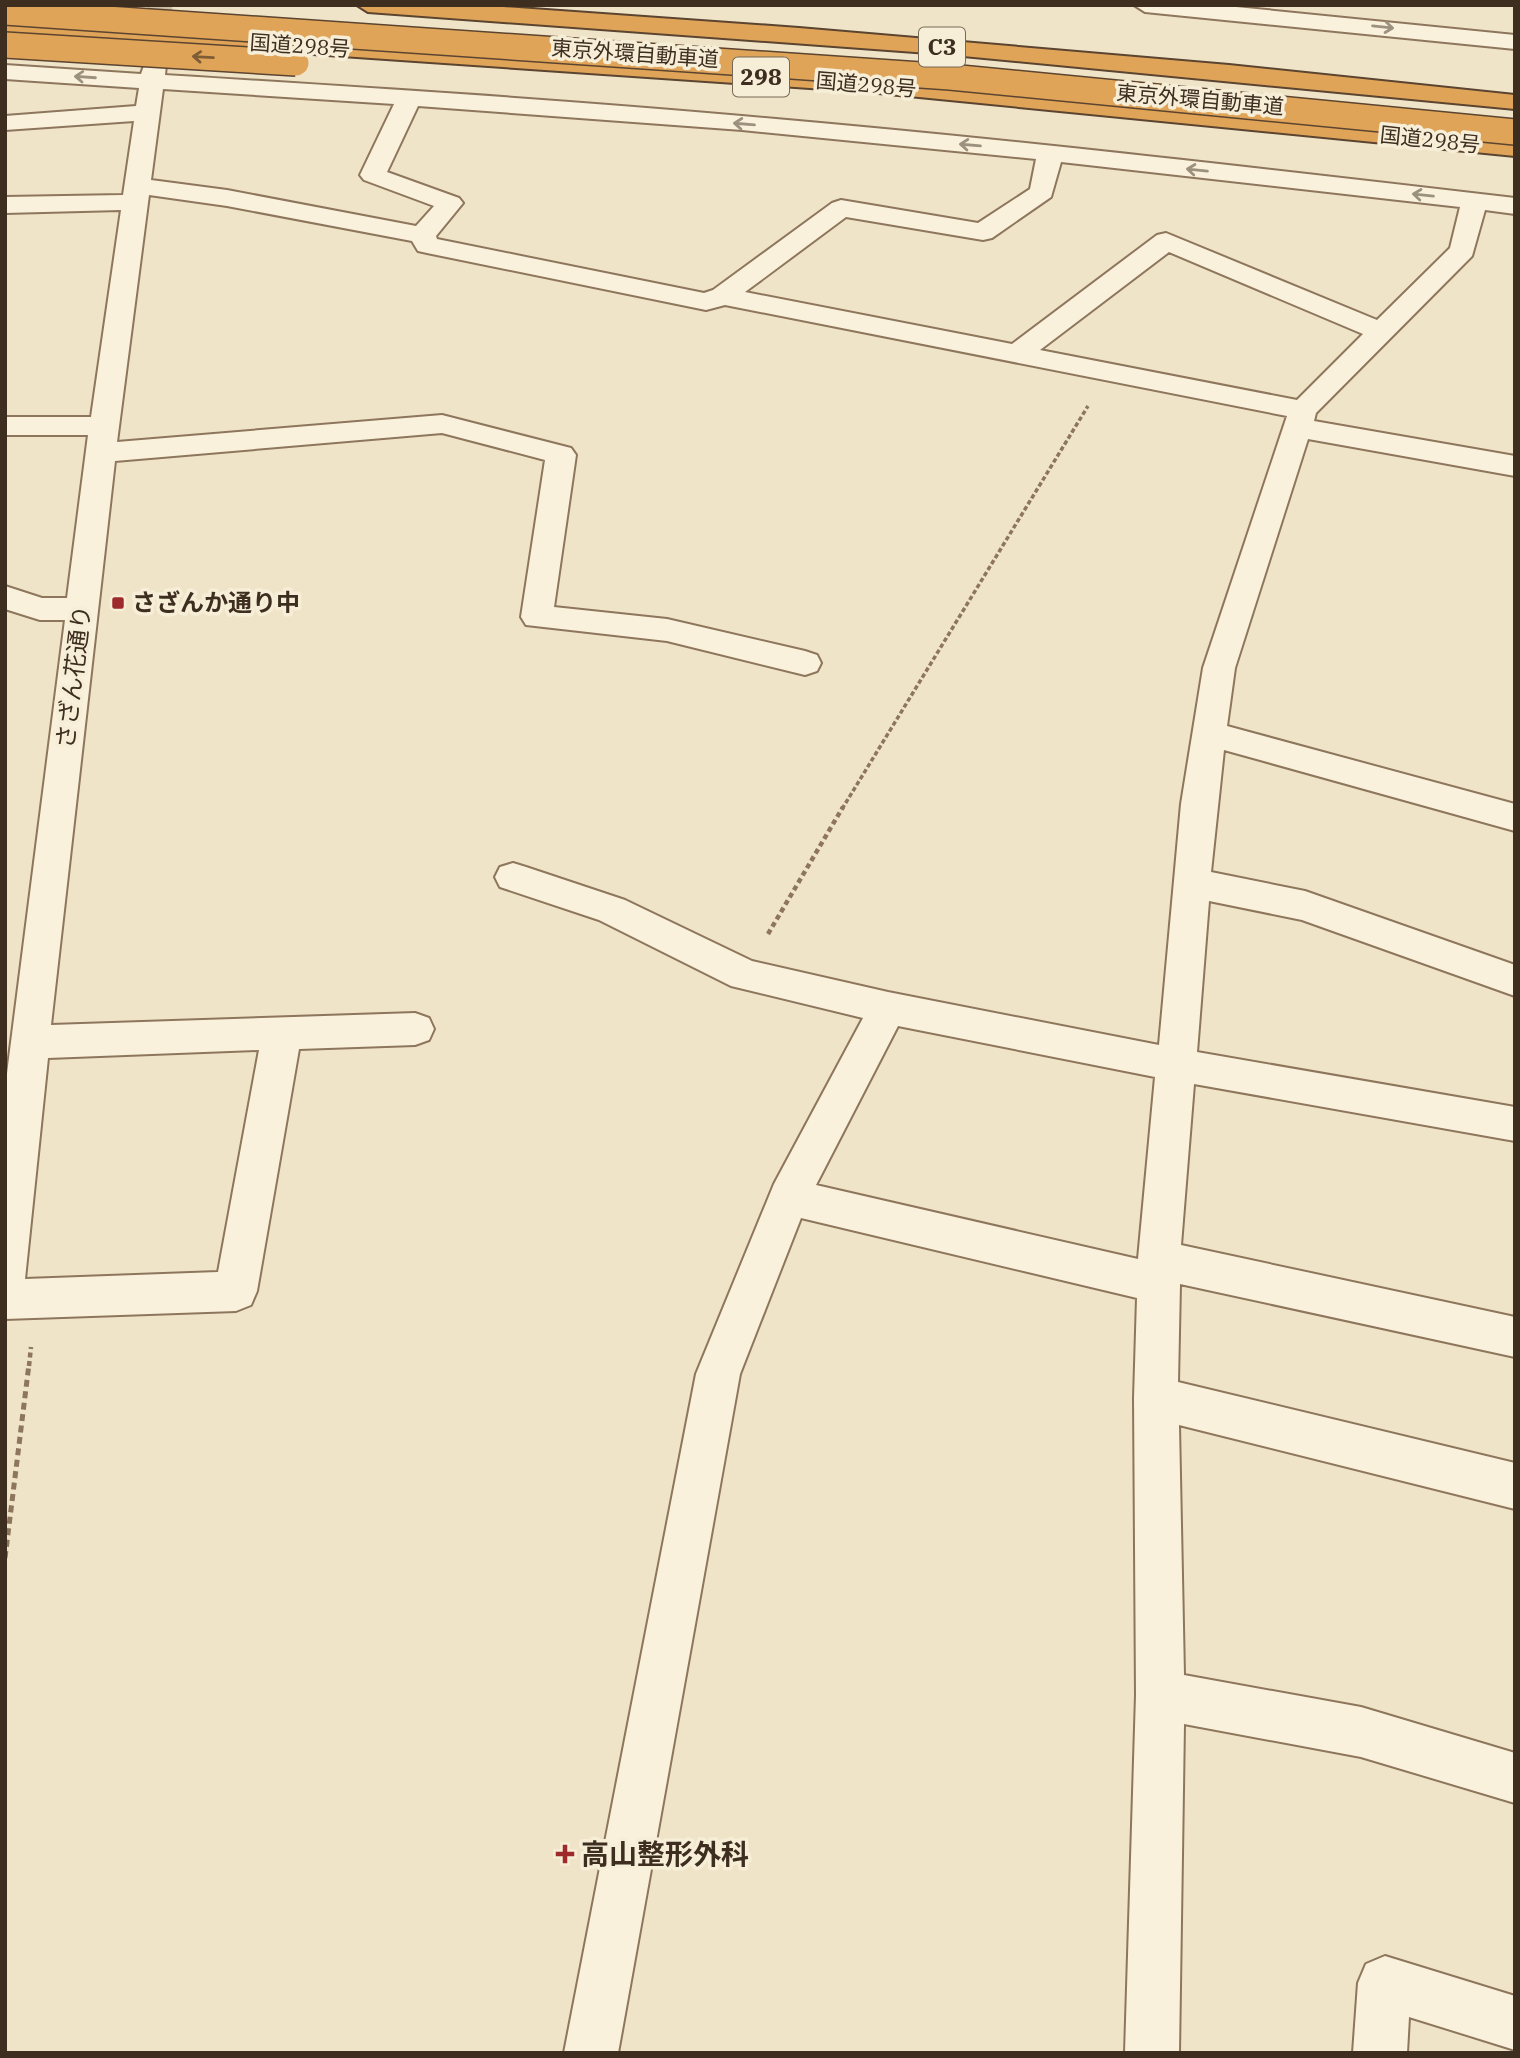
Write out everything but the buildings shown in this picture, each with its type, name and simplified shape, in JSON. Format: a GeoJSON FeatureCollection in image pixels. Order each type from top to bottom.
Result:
{"type":"FeatureCollection","features":[{"type":"Feature","properties":{"kind":"highway","name":"東京外環自動車道"},"geometry":{"type":"LineString","coordinates":[[368,5],[885,42],[1166,66],[1515,102]]}},
{"type":"Feature","properties":{"kind":"highway"},"geometry":{"type":"LineString","coordinates":[[573,5],[886,27],[1114,38]]}},
{"type":"Feature","properties":{"kind":"highway","name":"東京外環自動車道"},"geometry":{"type":"LineString","coordinates":[[5,12],[906,74],[1182,97],[1515,132]]}},
{"type":"Feature","properties":{"kind":"highway","name":"国道298号"},"geometry":{"type":"LineString","coordinates":[[5,26],[868,85],[1515,149]]}},
{"type":"Feature","properties":{"kind":"highway"},"geometry":{"type":"LineString","coordinates":[[886,27],[1515,88]]}},
{"type":"Feature","properties":{"kind":"highway"},"geometry":{"type":"LineString","coordinates":[[5,45],[296,63],[655,69]]}},
{"type":"Feature","properties":{"kind":"highway"},"geometry":{"type":"LineString","coordinates":[[868,85],[1145,121],[1515,161]]}},
{"type":"Feature","properties":{"kind":"street"},"geometry":{"type":"LineString","coordinates":[[1145,5],[1336,14],[1515,42]]}},
{"type":"Feature","properties":{"kind":"street"},"geometry":{"type":"LineString","coordinates":[[5,72],[152,87],[410,97],[1050,153],[1515,206]]}},
{"type":"Feature","properties":{"kind":"street"},"geometry":{"type":"LineString","coordinates":[[5,123],[152,87]]}},
{"type":"Feature","properties":{"kind":"street","name":"さざん花通り"},"geometry":{"type":"LineString","coordinates":[[5,1275],[12,1149],[30,1042],[103,439],[152,87]]}},
{"type":"Feature","properties":{"kind":"street"},"geometry":{"type":"LineString","coordinates":[[410,97],[373,175],[450,203],[422,234]]}},
{"type":"Feature","properties":{"kind":"street"},"geometry":{"type":"LineString","coordinates":[[422,234],[428,245],[706,302],[723,296],[841,208],[983,232],[1042,192],[1050,153]]}},
{"type":"Feature","properties":{"kind":"street"},"geometry":{"type":"LineString","coordinates":[[5,205],[136,194],[227,198],[422,234]]}},
{"type":"Feature","properties":{"kind":"street"},"geometry":{"type":"LineString","coordinates":[[1152,2053],[1160,1695],[1156,1398],[1158,1271],[1199,804],[1219,668],[1300,419],[1462,250],[1475,201]]}},
{"type":"Feature","properties":{"kind":"street"},"geometry":{"type":"LineString","coordinates":[[1015,355],[1166,241],[1381,332]]}},
{"type":"Feature","properties":{"kind":"street"},"geometry":{"type":"LineString","coordinates":[[723,296],[1109,372],[1300,419],[1515,466]]}},
{"type":"Feature","properties":{"kind":"street"},"geometry":{"type":"LineString","coordinates":[[5,426],[103,439],[442,424],[561,455],[537,617],[667,630],[805,663]]}},
{"type":"Feature","properties":{"kind":"street"},"geometry":{"type":"LineString","coordinates":[[5,597],[40,609],[82,609]]}},
{"type":"Feature","properties":{"kind":"street"},"geometry":{"type":"LineString","coordinates":[[1210,734],[1515,818]]}},
{"type":"Feature","properties":{"kind":"street"},"geometry":{"type":"LineString","coordinates":[[513,877],[612,910],[744,975],[888,1008],[1178,1065],[1515,1124]]}},
{"type":"Feature","properties":{"kind":"street"},"geometry":{"type":"LineString","coordinates":[[1193,883],[1305,906],[1515,981]]}},
{"type":"Feature","properties":{"kind":"street"},"geometry":{"type":"LineString","coordinates":[[591,2053],[718,1374],[789,1197],[888,1008]]}},
{"type":"Feature","properties":{"kind":"street"},"geometry":{"type":"LineString","coordinates":[[30,1042],[415,1029]]}},
{"type":"Feature","properties":{"kind":"street"},"geometry":{"type":"LineString","coordinates":[[5,1299],[236,1291],[282,1033]]}},
{"type":"Feature","properties":{"kind":"street"},"geometry":{"type":"LineString","coordinates":[[789,1197],[1158,1271],[1515,1337]]}},
{"type":"Feature","properties":{"kind":"street"},"geometry":{"type":"LineString","coordinates":[[1156,1398],[1515,1486]]}},
{"type":"Feature","properties":{"kind":"street"},"geometry":{"type":"LineString","coordinates":[[1160,1695],[1361,1732],[1515,1778]]}},
{"type":"Feature","properties":{"kind":"street"},"geometry":{"type":"LineString","coordinates":[[1380,2053],[1385,1983],[1515,2023]]}},
{"type":"Feature","properties":{"kind":"path"},"geometry":{"type":"LineString","coordinates":[[744,975],[894,722],[1109,372]]}},
{"type":"Feature","properties":{"kind":"tunnel"},"geometry":{"type":"LineString","coordinates":[[154,62],[160,5]]}},
{"type":"Feature","properties":{"kind":"place","name":"さざんか通り中"},"geometry":{"type":"Point","coordinates":[118,603]}},
{"type":"Feature","properties":{"kind":"place","name":"高山整形外科"},"geometry":{"type":"Point","coordinates":[565,1854]}}]}
